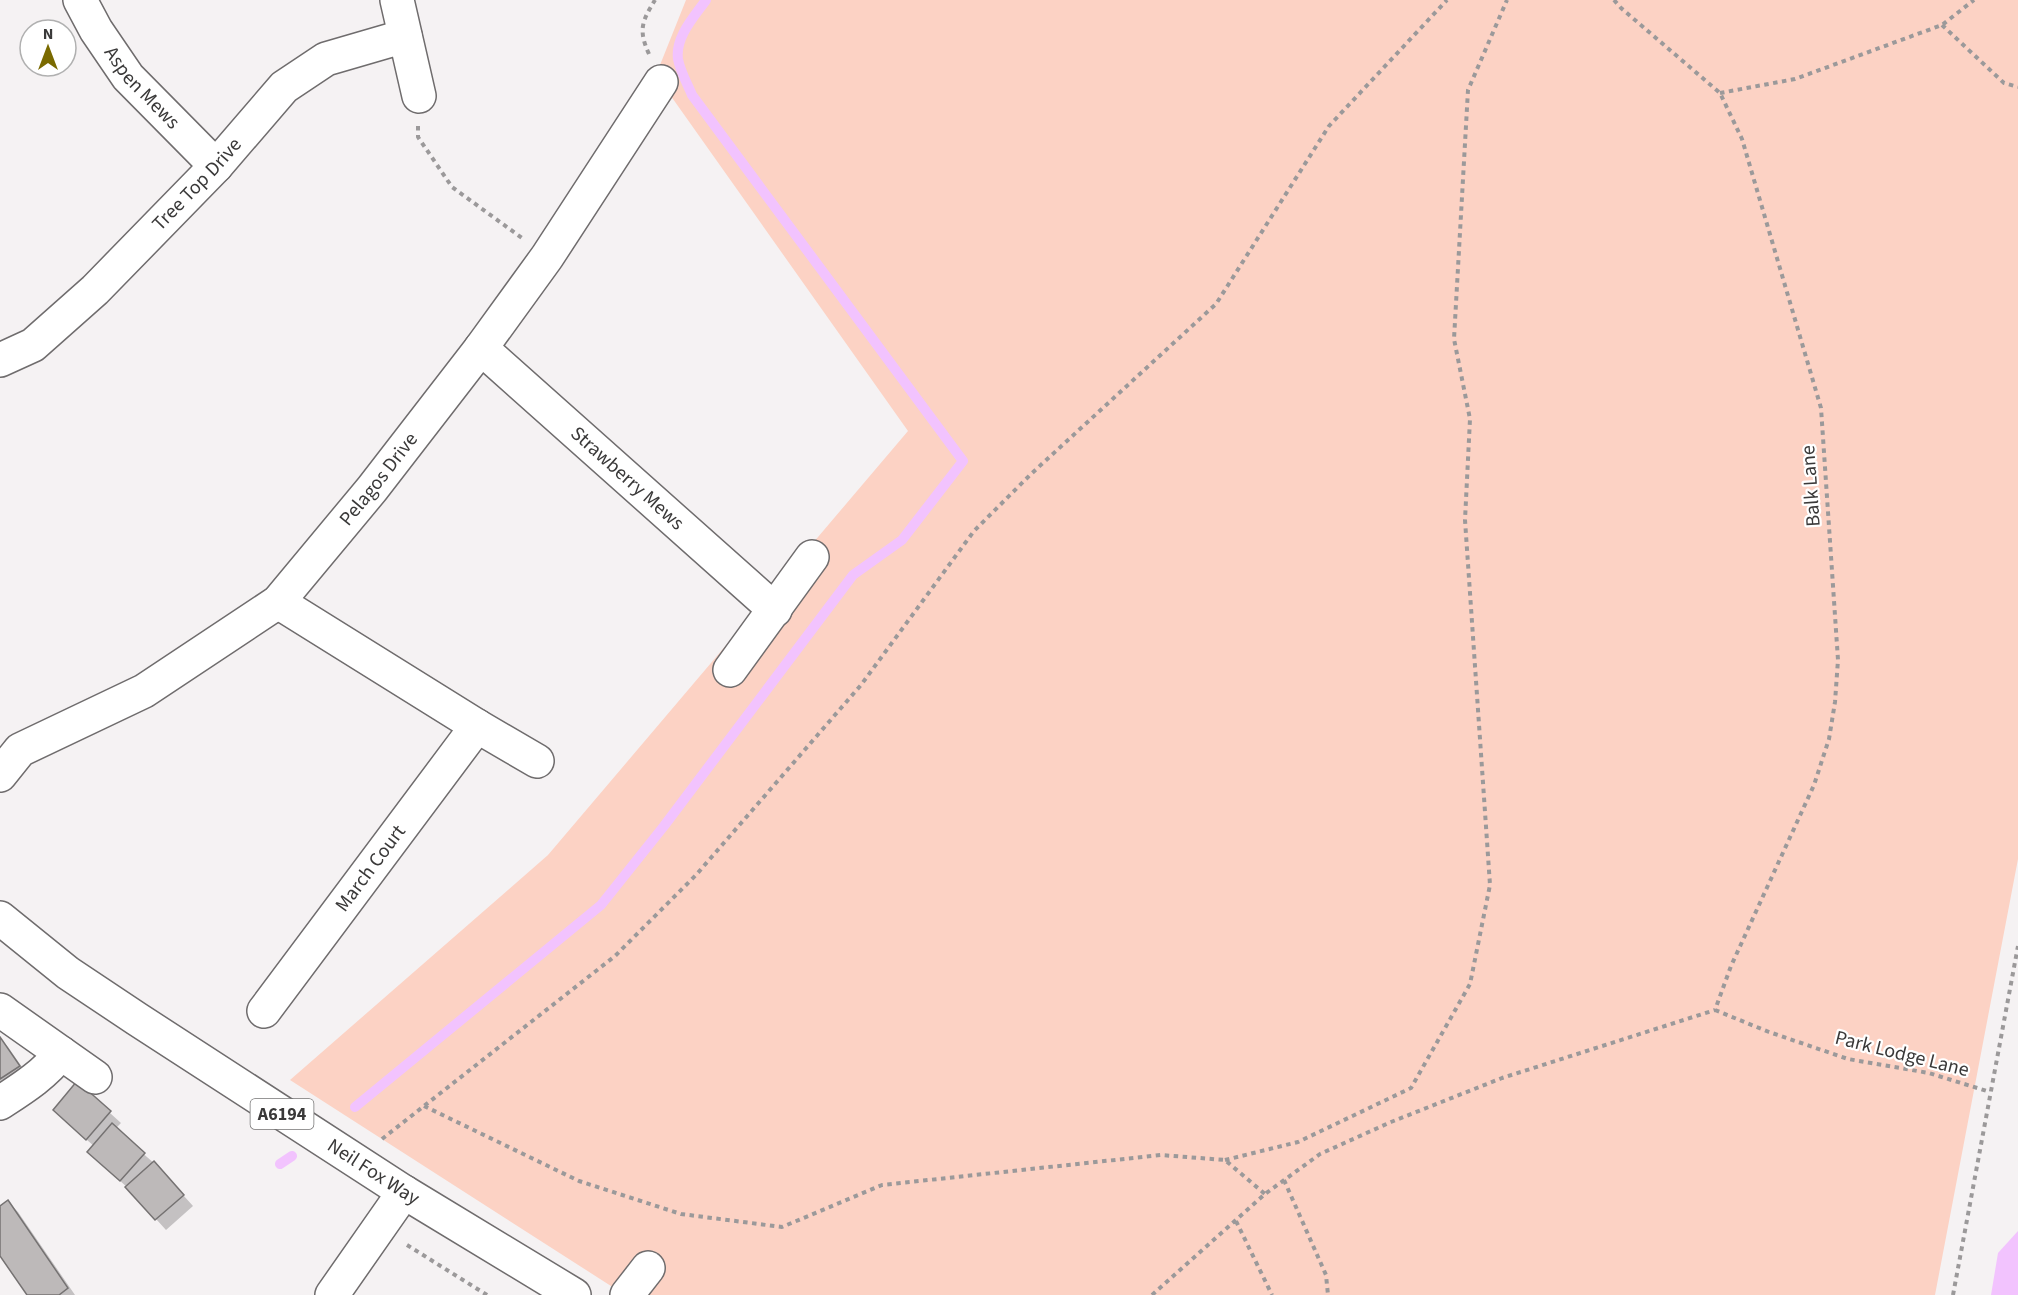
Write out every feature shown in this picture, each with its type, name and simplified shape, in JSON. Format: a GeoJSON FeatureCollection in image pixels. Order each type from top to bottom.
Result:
{"type":"FeatureCollection","features":[{"type":"Feature","properties":{"kind":"street","name":"Aspen Mews"},"geometry":{"type":"LineString","coordinates":[[80,0],[96,30],[128,77],[216,166]]}},
{"type":"Feature","properties":{"kind":"street"},"geometry":{"type":"LineString","coordinates":[[397,0],[419,96]]}},
{"type":"Feature","properties":{"kind":"street","name":"Tree Top Drive"},"geometry":{"type":"LineString","coordinates":[[0,360],[33,345],[95,290],[216,166],[284,87],[326,59],[405,36]]}},
{"type":"Feature","properties":{"kind":"street","name":"Pelagos Drive"},"geometry":{"type":"LineString","coordinates":[[0,775],[20,750],[144,692],[278,602],[372,489],[481,348],[548,257],[661,82]]}},
{"type":"Feature","properties":{"kind":"street","name":"Strawberry Mews"},"geometry":{"type":"LineString","coordinates":[[481,348],[775,610]]}},
{"type":"Feature","properties":{"kind":"street"},"geometry":{"type":"LineString","coordinates":[[730,670],[812,558]]}},
{"type":"Feature","properties":{"kind":"street"},"geometry":{"type":"LineString","coordinates":[[278,602],[537,761]]}},
{"type":"Feature","properties":{"kind":"street","name":"March Court"},"geometry":{"type":"LineString","coordinates":[[264,1011],[477,726]]}},
{"type":"Feature","properties":{"kind":"street","name":"Neil Fox Way"},"geometry":{"type":"LineString","coordinates":[[0,918],[68,973],[404,1192],[574,1295]]}},
{"type":"Feature","properties":{"kind":"street"},"geometry":{"type":"LineString","coordinates":[[0,1010],[95,1077]]}},
{"type":"Feature","properties":{"kind":"street"},"geometry":{"type":"LineString","coordinates":[[0,1103],[34,1081],[61,1053]]}},
{"type":"Feature","properties":{"kind":"street"},"geometry":{"type":"LineString","coordinates":[[332,1295],[404,1192]]}},
{"type":"Feature","properties":{"kind":"street"},"geometry":{"type":"LineString","coordinates":[[627,1295],[648,1268]]}},
{"type":"Feature","properties":{"kind":"path"},"geometry":{"type":"LineString","coordinates":[[655,0],[644,18],[642,38],[661,82]]}},
{"type":"Feature","properties":{"kind":"path"},"geometry":{"type":"LineString","coordinates":[[424,1106],[579,1181],[681,1214],[782,1227],[882,1185],[1161,1155],[1225,1160],[1298,1142],[1411,1089],[1470,984],[1490,885],[1466,520],[1470,419],[1455,339],[1468,90],[1507,0]]}},
{"type":"Feature","properties":{"kind":"path","name":"Balk Lane"},"geometry":{"type":"LineString","coordinates":[[1614,0],[1621,9],[1720,93],[1742,139],[1821,408],[1838,660],[1829,739],[1814,785],[1731,966],[1715,1010]]}},
{"type":"Feature","properties":{"kind":"path"},"geometry":{"type":"LineString","coordinates":[[1720,93],[1795,79],[1942,25],[1974,0]]}},
{"type":"Feature","properties":{"kind":"path"},"geometry":{"type":"LineString","coordinates":[[355,1160],[615,956],[696,875],[861,686],[974,531],[1031,474],[1216,304],[1329,126],[1445,1]]}},
{"type":"Feature","properties":{"kind":"path"},"geometry":{"type":"LineString","coordinates":[[1942,25],[2004,82],[2018,87]]}},
{"type":"Feature","properties":{"kind":"path"},"geometry":{"type":"LineString","coordinates":[[639,57],[646,47]]}},
{"type":"Feature","properties":{"kind":"path"},"geometry":{"type":"LineString","coordinates":[[419,96],[418,137],[452,187],[548,257]]}},
{"type":"Feature","properties":{"kind":"path"},"geometry":{"type":"LineString","coordinates":[[513,246],[526,227]]}},
{"type":"Feature","properties":{"kind":"path"},"geometry":{"type":"LineString","coordinates":[[1990,1092],[2018,946]]}},
{"type":"Feature","properties":{"kind":"path"},"geometry":{"type":"LineString","coordinates":[[1152,1295],[1265,1194],[1320,1154],[1391,1122],[1480,1087],[1715,1010]]}},
{"type":"Feature","properties":{"kind":"path","name":"Park Lodge Lane"},"geometry":{"type":"LineString","coordinates":[[1715,1010],[1769,1032],[1848,1059],[1929,1073],[1990,1092],[1953,1295]]}},
{"type":"Feature","properties":{"kind":"path"},"geometry":{"type":"LineString","coordinates":[[1225,1160],[1265,1194]]}},
{"type":"Feature","properties":{"kind":"path"},"geometry":{"type":"LineString","coordinates":[[1284,1180],[1326,1275],[1328,1295]]}},
{"type":"Feature","properties":{"kind":"path"},"geometry":{"type":"LineString","coordinates":[[1236,1221],[1272,1295]]}},
{"type":"Feature","properties":{"kind":"path"},"geometry":{"type":"LineString","coordinates":[[379,1228],[487,1295]]}},
{"type":"Feature","properties":{"kind":"shaded area"},"geometry":{"type":"Polygon","coordinates":[[[686,0],[2018,0],[2018,859],[1935,1295],[625,1295],[290,1080],[548,855],[908,431],[656,75],[686,0]]]}},
{"type":"Feature","properties":{"kind":"shaded area"},"geometry":{"type":"Polygon","coordinates":[[[2018,1231],[2018,1295],[1991,1295],[1998,1253],[2018,1231]]]}},
{"type":"Feature","properties":{"kind":"building"},"geometry":{"type":"Polygon","coordinates":[[[0,1037],[20,1066],[0,1079],[0,1037]]]}},
{"type":"Feature","properties":{"kind":"building"},"geometry":{"type":"Polygon","coordinates":[[[77,1081],[111,1111],[86,1140],[53,1110],[77,1081]]]}},
{"type":"Feature","properties":{"kind":"building"},"geometry":{"type":"Polygon","coordinates":[[[112,1123],[145,1153],[120,1181],[87,1152],[112,1123]]]}},
{"type":"Feature","properties":{"kind":"building"},"geometry":{"type":"Polygon","coordinates":[[[154,1161],[184,1195],[155,1220],[125,1187],[154,1161]]]}},
{"type":"Feature","properties":{"kind":"building"},"geometry":{"type":"Polygon","coordinates":[[[8,1200],[68,1288],[59,1295],[27,1295],[0,1256],[0,1206],[8,1200]]]}},
{"type":"Feature","properties":{"kind":"waterway"},"geometry":{"type":"LineString","coordinates":[[355,1107],[601,905],[664,826],[853,575],[902,540],[963,461],[692,95],[680,68],[679,43],[686,28],[706,0]]}},
{"type":"Feature","properties":{"kind":"waterway"},"geometry":{"type":"LineString","coordinates":[[280,1164],[292,1156]]}}]}
